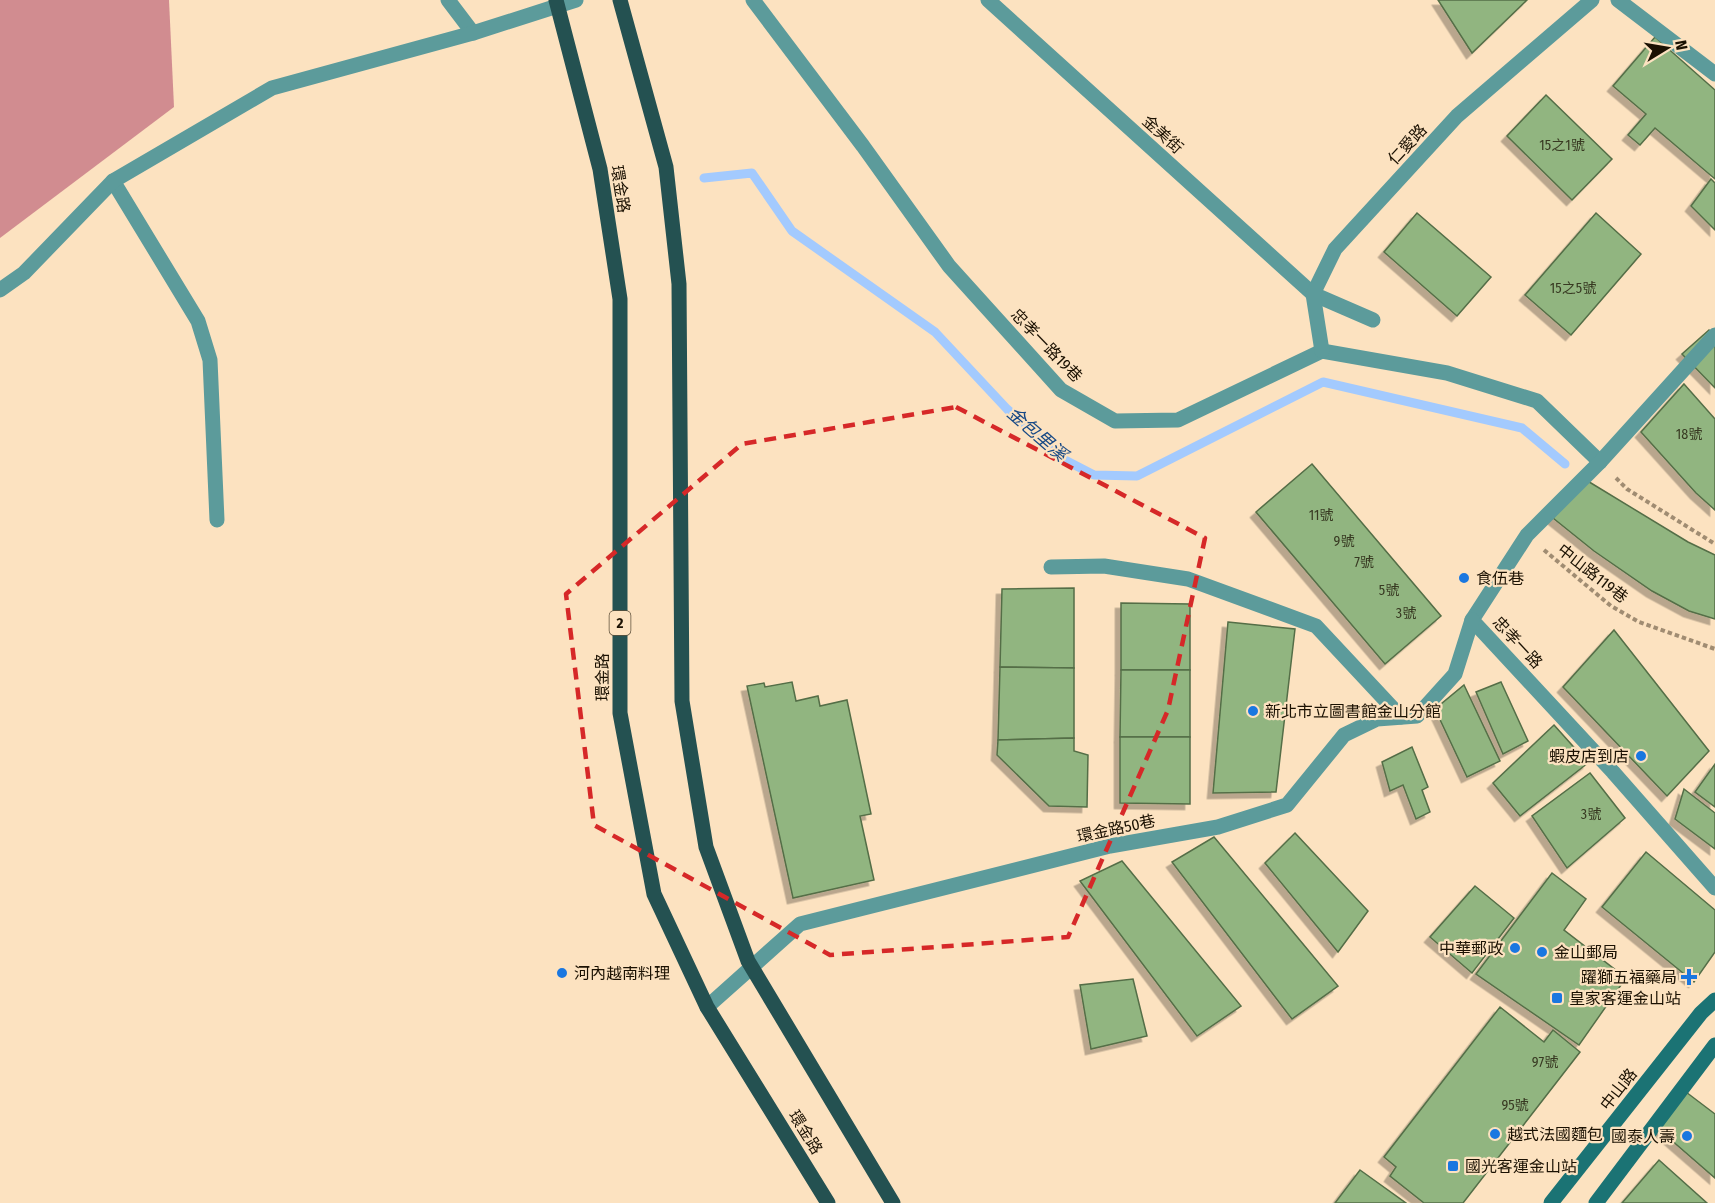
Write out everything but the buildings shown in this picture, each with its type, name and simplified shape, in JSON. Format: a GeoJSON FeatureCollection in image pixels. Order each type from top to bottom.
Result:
{"type":"FeatureCollection","features":[{"type":"Feature","properties":{"kind":"main road"},"geometry":{"type":"LineString","coordinates":[[620,0],[666,167],[679,284],[682,701],[706,847],[752,968],[893,1203]]}},
{"type":"Feature","properties":{"kind":"main road","name":"環金路"},"geometry":{"type":"LineString","coordinates":[[557,3],[600,169],[620,299],[620,713],[654,894],[707,1007],[828,1203]]}},
{"type":"Feature","properties":{"kind":"street"},"geometry":{"type":"LineString","coordinates":[[448,0],[473,33]]}},
{"type":"Feature","properties":{"kind":"street"},"geometry":{"type":"LineString","coordinates":[[0,290],[24,273],[113,181],[272,88],[473,33],[557,3],[576,0]]}},
{"type":"Feature","properties":{"kind":"street","name":"忠孝一路19巷"},"geometry":{"type":"LineString","coordinates":[[753,0],[863,146],[949,266],[1061,390],[1115,421],[1178,420],[1322,351]]}},
{"type":"Feature","properties":{"kind":"street","name":"金美街"},"geometry":{"type":"LineString","coordinates":[[988,0],[1313,294],[1373,320]]}},
{"type":"Feature","properties":{"kind":"street","name":"仁愛路"},"geometry":{"type":"LineString","coordinates":[[1313,294],[1335,249],[1457,116],[1593,0]]}},
{"type":"Feature","properties":{"kind":"street"},"geometry":{"type":"LineString","coordinates":[[1618,0],[1715,74]]}},
{"type":"Feature","properties":{"kind":"street"},"geometry":{"type":"LineString","coordinates":[[113,181],[198,321],[210,360],[217,520]]}},
{"type":"Feature","properties":{"kind":"street"},"geometry":{"type":"LineString","coordinates":[[1313,294],[1322,351],[1447,373],[1537,401],[1600,462]]}},
{"type":"Feature","properties":{"kind":"street","name":"忠孝一路"},"geometry":{"type":"LineString","coordinates":[[1715,335],[1600,462],[1527,535],[1472,620],[1613,772],[1715,888]]}},
{"type":"Feature","properties":{"kind":"street"},"geometry":{"type":"LineString","coordinates":[[1051,567],[1104,566],[1188,579],[1316,626],[1401,717]]}},
{"type":"Feature","properties":{"kind":"street","name":"環金路50巷"},"geometry":{"type":"LineString","coordinates":[[707,1007],[800,924],[1110,846],[1218,827],[1287,805],[1344,735],[1377,719],[1418,716],[1455,674],[1472,620]]}},
{"type":"Feature","properties":{"kind":"street","name":"中山路"},"geometry":{"type":"LineString","coordinates":[[1551,1203],[1701,1012],[1715,1000]]}},
{"type":"Feature","properties":{"kind":"street"},"geometry":{"type":"LineString","coordinates":[[1596,1203],[1715,1045]]}},
{"type":"Feature","properties":{"kind":"path"},"geometry":{"type":"LineString","coordinates":[[1600,462],[1627,489],[1715,544]]}},
{"type":"Feature","properties":{"kind":"path","name":"中山路119巷"},"geometry":{"type":"LineString","coordinates":[[1527,535],[1611,606],[1639,622],[1715,649]]}},
{"type":"Feature","properties":{"kind":"highlighted area"},"geometry":{"type":"Polygon","coordinates":[[[956,407],[1205,538],[1168,710],[1068,937],[830,955],[594,825],[566,594],[742,444],[956,407]]]}},
{"type":"Feature","properties":{"kind":"shaded area"},"geometry":{"type":"Polygon","coordinates":[[[0,0],[169,0],[174,107],[0,238],[0,0]]]}},
{"type":"Feature","properties":{"kind":"waterway","name":"金包里溪"},"geometry":{"type":"LineString","coordinates":[[704,178],[752,173],[792,231],[935,332],[1007,409],[1065,460],[1094,475],[1137,476],[1323,382],[1522,428],[1565,464]]}},
{"type":"Feature","properties":{"kind":"place","name":"食伍巷"},"geometry":{"type":"Point","coordinates":[1464,578]}},
{"type":"Feature","properties":{"kind":"place","name":"新北市立圖書館金山分館"},"geometry":{"type":"Point","coordinates":[1253,711]}},
{"type":"Feature","properties":{"kind":"place","name":"蝦皮店到店"},"geometry":{"type":"Point","coordinates":[1641,756]}},
{"type":"Feature","properties":{"kind":"place","name":"中華郵政"},"geometry":{"type":"Point","coordinates":[1515,948]}},
{"type":"Feature","properties":{"kind":"place","name":"金山郵局"},"geometry":{"type":"Point","coordinates":[1542,952]}},
{"type":"Feature","properties":{"kind":"place","name":"河內越南料理"},"geometry":{"type":"Point","coordinates":[562,973]}},
{"type":"Feature","properties":{"kind":"place","name":"躍獅五福藥局"},"geometry":{"type":"Point","coordinates":[1689,977]}},
{"type":"Feature","properties":{"kind":"place","name":"皇家客運金山站"},"geometry":{"type":"Point","coordinates":[1557,998]}},
{"type":"Feature","properties":{"kind":"place","name":"越式法國麵包"},"geometry":{"type":"Point","coordinates":[1495,1134]}},
{"type":"Feature","properties":{"kind":"place","name":"國泰人壽"},"geometry":{"type":"Point","coordinates":[1687,1136]}},
{"type":"Feature","properties":{"kind":"place","name":"國光客運金山站"},"geometry":{"type":"Point","coordinates":[1453,1166]}}]}
